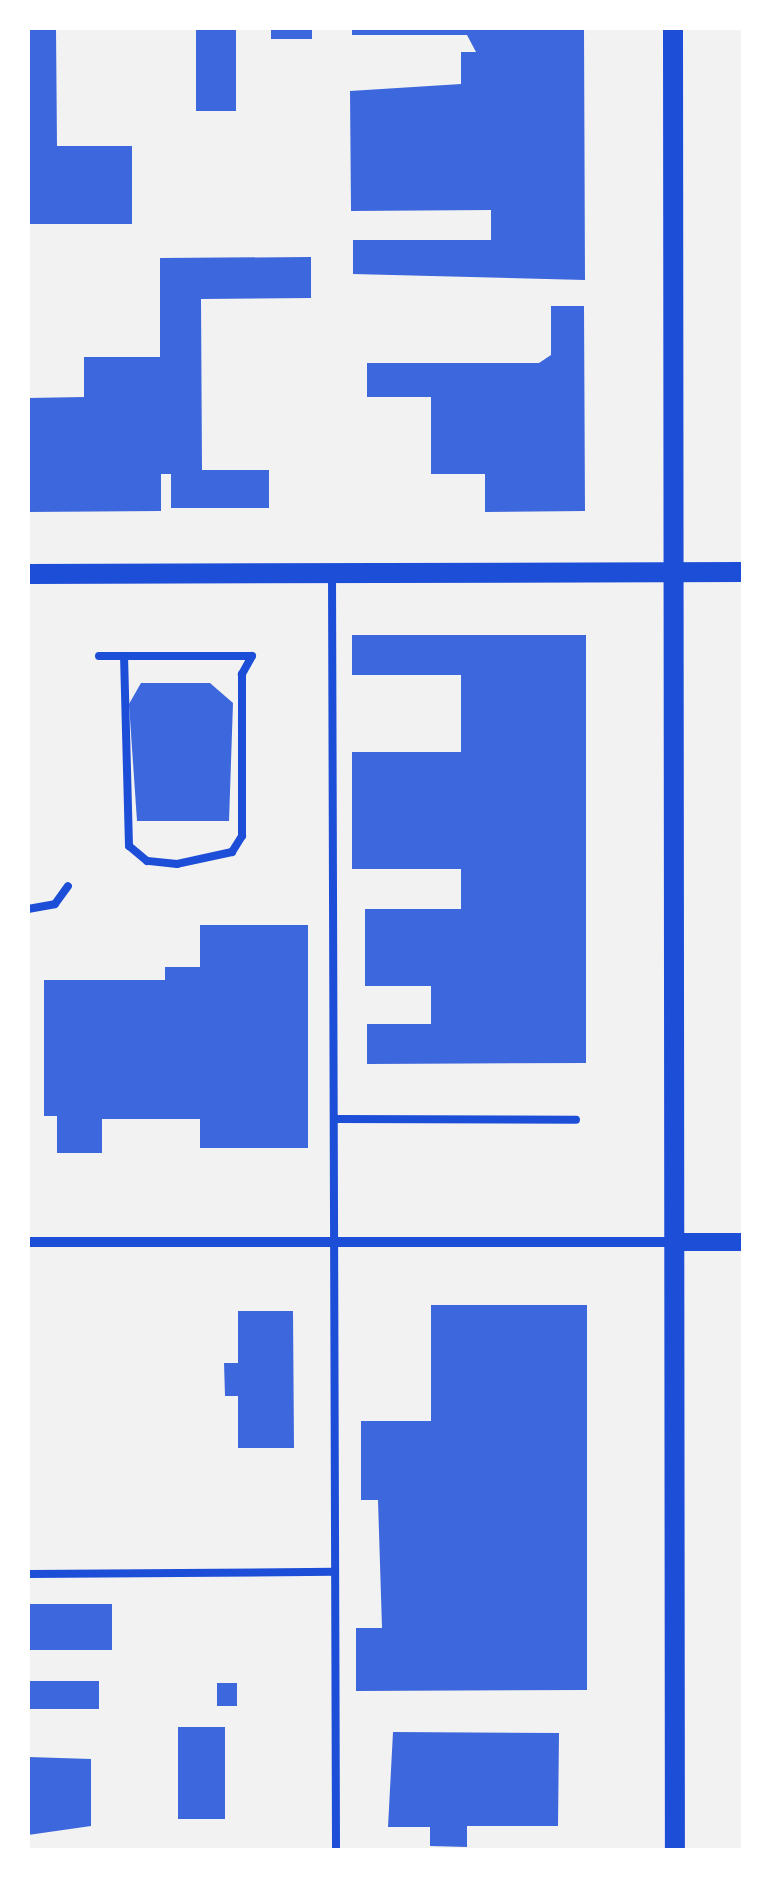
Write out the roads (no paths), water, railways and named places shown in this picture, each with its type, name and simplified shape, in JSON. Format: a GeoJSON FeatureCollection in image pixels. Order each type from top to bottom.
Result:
{"type":"FeatureCollection","features":[{"type":"Feature","properties":{"kind":"main road"},"geometry":{"type":"LineString","coordinates":[[673,28],[675,1850]]}},
{"type":"Feature","properties":{"kind":"main road"},"geometry":{"type":"LineString","coordinates":[[28,574],[744,572]]}},
{"type":"Feature","properties":{"kind":"street"},"geometry":{"type":"LineString","coordinates":[[28,1242],[744,1242]]}},
{"type":"Feature","properties":{"kind":"lane"},"geometry":{"type":"LineString","coordinates":[[332,573],[336,1850]]}},
{"type":"Feature","properties":{"kind":"lane"},"geometry":{"type":"LineString","coordinates":[[99,656],[124,656],[252,656],[242,674],[242,836],[211,861],[147,861],[130,846],[124,656]]}},
{"type":"Feature","properties":{"kind":"lane"},"geometry":{"type":"LineString","coordinates":[[28,909],[55,904],[68,886]]}},
{"type":"Feature","properties":{"kind":"lane"},"geometry":{"type":"LineString","coordinates":[[334,1120],[576,1120]]}},
{"type":"Feature","properties":{"kind":"lane"},"geometry":{"type":"LineString","coordinates":[[28,1574],[335,1572]]}}]}
